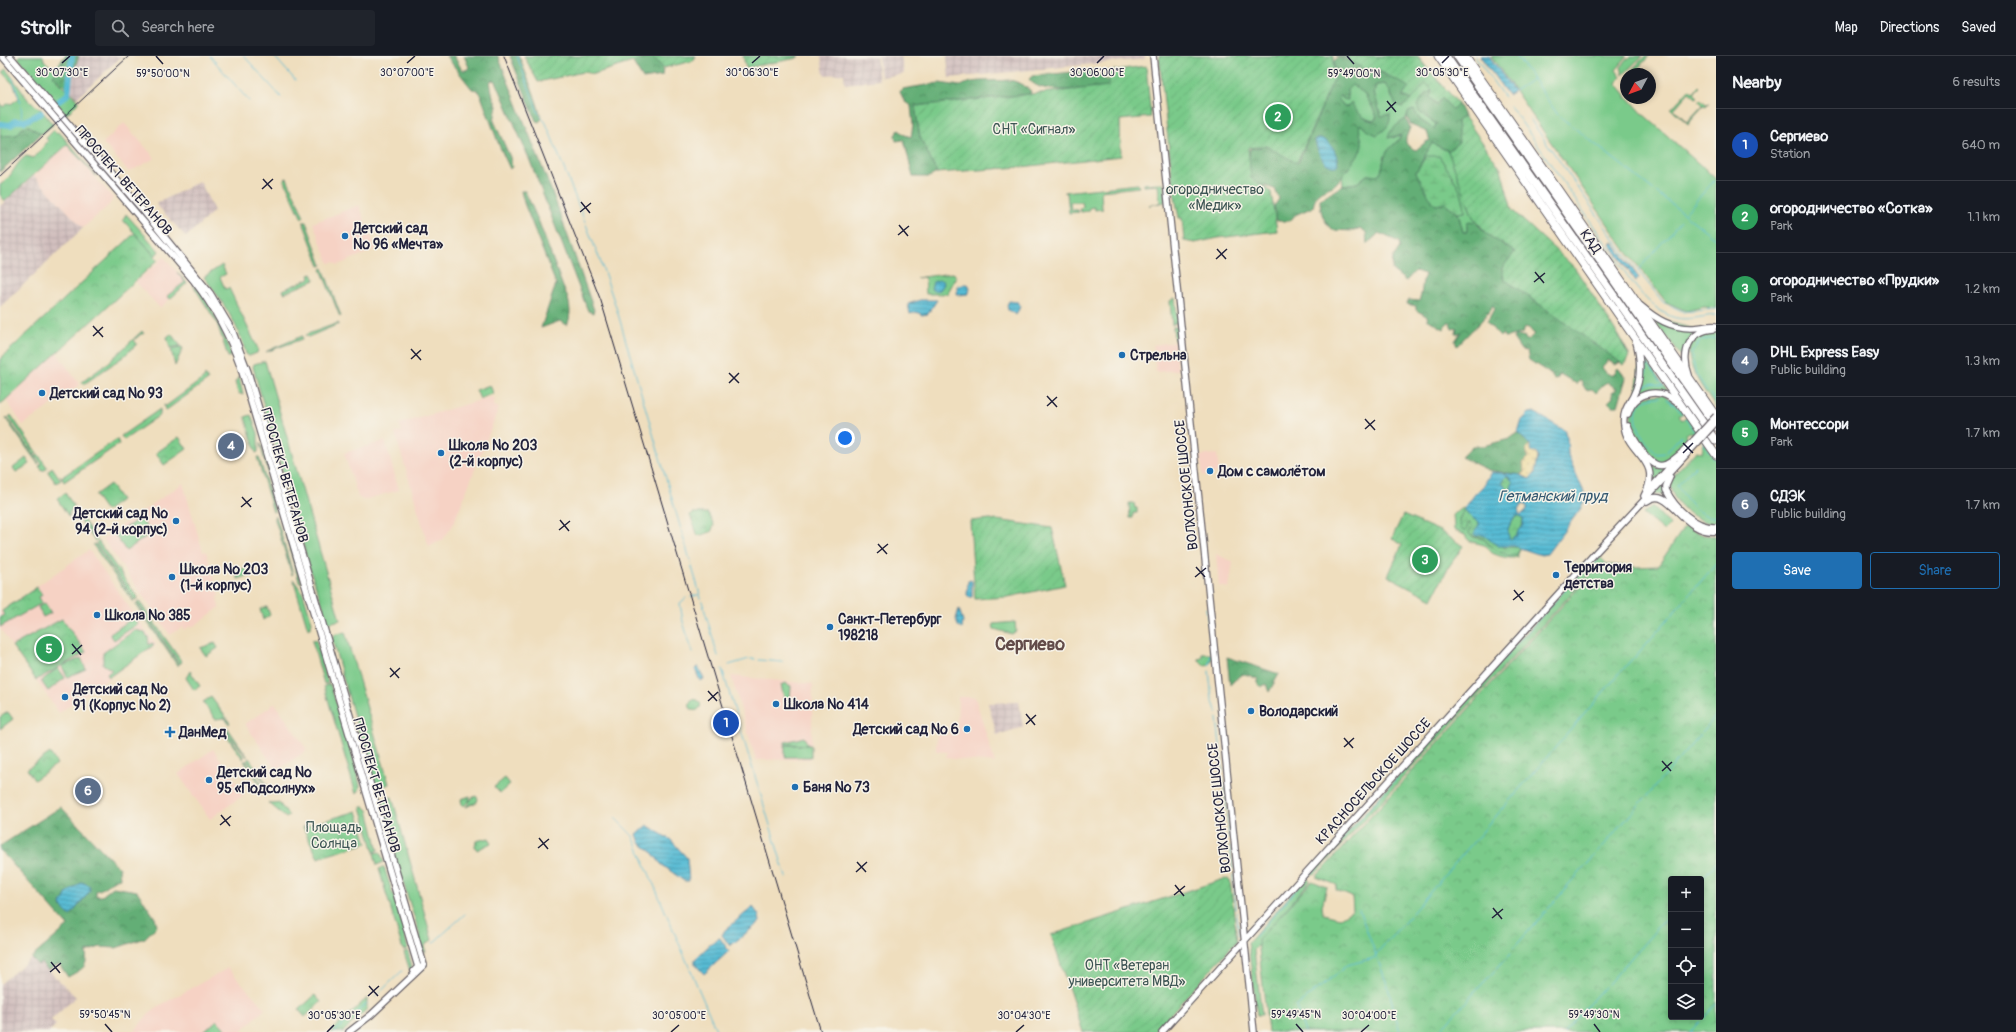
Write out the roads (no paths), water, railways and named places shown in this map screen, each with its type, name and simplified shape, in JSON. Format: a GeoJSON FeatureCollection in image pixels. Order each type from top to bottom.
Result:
{"type":"FeatureCollection","features":[{"type":"Feature","properties":{"kind":"highway"},"geometry":{"type":"LineString","coordinates":[[1438,56],[1621,316],[1716,455]]}},
{"type":"Feature","properties":{"kind":"highway","name":"КАД"},"geometry":{"type":"LineString","coordinates":[[1446,56],[1716,441]]}},
{"type":"Feature","properties":{"kind":"highway","name":"КАД"},"geometry":{"type":"LineString","coordinates":[[1457,56],[1716,427]]}},
{"type":"Feature","properties":{"kind":"highway"},"geometry":{"type":"LineString","coordinates":[[1464,56],[1492,105]]}},
{"type":"Feature","properties":{"kind":"highway"},"geometry":{"type":"LineString","coordinates":[[1464,56],[1716,416]]}},
{"type":"Feature","properties":{"kind":"highway"},"geometry":{"type":"LineString","coordinates":[[1529,176],[1563,234]]}},
{"type":"Feature","properties":{"kind":"main road","name":"ПРОСПЕКТ ВЕТЕРАНОВ"},"geometry":{"type":"LineString","coordinates":[[2,56],[194,281],[214,309],[228,336],[240,365],[421,966]]}},
{"type":"Feature","properties":{"kind":"main road","name":"ПРОСПЕКТ ВЕТЕРАНОВ"},"geometry":{"type":"LineString","coordinates":[[10,56],[198,277],[219,306],[232,330],[249,375],[421,966]]}},
{"type":"Feature","properties":{"kind":"main road","name":"ВОЛХОНСКОЕ ШОССЕ"},"geometry":{"type":"LineString","coordinates":[[1152,56],[1183,340],[1254,1032]]}},
{"type":"Feature","properties":{"kind":"main road"},"geometry":{"type":"LineString","coordinates":[[1631,296],[1650,313],[1666,324],[1691,328],[1716,326]]}},
{"type":"Feature","properties":{"kind":"main road"},"geometry":{"type":"LineString","coordinates":[[1621,316],[1635,341],[1640,360],[1639,376],[1635,390],[1625,411],[1624,425],[1627,435],[1651,474],[1649,486],[1644,496]]}},
{"type":"Feature","properties":{"kind":"main road"},"geometry":{"type":"LineString","coordinates":[[1693,382],[1686,365],[1686,349],[1690,340],[1699,332],[1716,329]]}},
{"type":"Feature","properties":{"kind":"main road"},"geometry":{"type":"LineString","coordinates":[[1684,408],[1663,393],[1644,394],[1634,401],[1630,408],[1627,424],[1633,438],[1649,461],[1654,465],[1660,466],[1669,464],[1685,450]]}},
{"type":"Feature","properties":{"kind":"main road","name":"КРАСНОСЕЛЬСКОЕ ШОССЕ"},"geometry":{"type":"LineString","coordinates":[[1162,1032],[1679,463],[1716,416]]}},
{"type":"Feature","properties":{"kind":"main road","name":"КРАСНОСЕЛЬСКОЕ ШОССЕ"},"geometry":{"type":"LineString","coordinates":[[1602,546],[1685,450],[1716,422]]}},
{"type":"Feature","properties":{"kind":"main road"},"geometry":{"type":"LineString","coordinates":[[1679,463],[1667,480],[1666,490],[1669,496],[1694,522],[1702,526],[1716,527]]}},
{"type":"Feature","properties":{"kind":"main road"},"geometry":{"type":"LineString","coordinates":[[1628,519],[1646,503],[1656,497],[1667,500],[1689,523],[1697,528],[1704,531],[1716,531]]}},
{"type":"Feature","properties":{"kind":"main road"},"geometry":{"type":"LineString","coordinates":[[1231,956],[1240,955],[1247,960]]}},
{"type":"Feature","properties":{"kind":"main road"},"geometry":{"type":"LineString","coordinates":[[348,1032],[421,966]]}},
{"type":"Feature","properties":{"kind":"water"},"geometry":{"type":"Polygon","coordinates":[[[1480,56],[1489,56],[1514,91],[1508,95],[1480,56]]]}},
{"type":"Feature","properties":{"kind":"water"},"geometry":{"type":"Polygon","coordinates":[[[1320,138],[1328,142],[1333,148],[1338,164],[1336,166],[1331,166],[1321,158],[1315,140],[1320,138]]]}},
{"type":"Feature","properties":{"kind":"water"},"geometry":{"type":"Polygon","coordinates":[[[1613,242],[1639,278],[1636,281],[1610,244],[1613,242]]]}},
{"type":"Feature","properties":{"kind":"water"},"geometry":{"type":"Polygon","coordinates":[[[940,280],[943,281],[944,284],[940,290],[934,291],[931,289],[933,282],[940,280]]]}},
{"type":"Feature","properties":{"kind":"water"},"geometry":{"type":"Polygon","coordinates":[[[968,284],[970,289],[968,294],[957,295],[958,286],[968,284]]]}},
{"type":"Feature","properties":{"kind":"water"},"geometry":{"type":"Polygon","coordinates":[[[920,300],[937,300],[928,314],[922,315],[917,312],[910,314],[908,304],[920,300]]]}},
{"type":"Feature","properties":{"kind":"water"},"geometry":{"type":"Polygon","coordinates":[[[1009,301],[1018,302],[1020,307],[1016,315],[1008,310],[1007,305],[1009,301]]]}},
{"type":"Feature","properties":{"kind":"water","name":"Гетманский пруд"},"geometry":{"type":"Polygon","coordinates":[[[1534,412],[1564,430],[1567,437],[1568,455],[1586,497],[1581,508],[1547,554],[1541,555],[1514,546],[1498,546],[1483,535],[1477,536],[1474,534],[1479,522],[1472,518],[1464,509],[1484,485],[1491,472],[1521,475],[1529,479],[1535,474],[1538,457],[1536,452],[1532,452],[1530,445],[1518,433],[1522,420],[1529,413],[1534,412]],[[1507,475],[1502,482],[1510,492],[1513,482],[1507,475]],[[1522,504],[1518,510],[1520,515],[1527,511],[1527,506],[1522,504]],[[1517,515],[1508,530],[1511,540],[1514,536],[1517,536],[1517,533],[1523,526],[1523,518],[1517,515]]]}},
{"type":"Feature","properties":{"kind":"water"},"geometry":{"type":"Polygon","coordinates":[[[971,580],[972,597],[969,597],[967,595],[968,581],[971,580]]]}},
{"type":"Feature","properties":{"kind":"water"},"geometry":{"type":"Polygon","coordinates":[[[959,609],[963,621],[962,629],[958,626],[956,619],[959,609]]]}},
{"type":"Feature","properties":{"kind":"water"},"geometry":{"type":"Polygon","coordinates":[[[698,666],[704,679],[700,681],[695,669],[698,666]]]}},
{"type":"Feature","properties":{"kind":"water"},"geometry":{"type":"Polygon","coordinates":[[[647,825],[671,840],[687,858],[689,881],[684,881],[661,864],[651,851],[640,843],[637,834],[647,825]]]}},
{"type":"Feature","properties":{"kind":"water"},"geometry":{"type":"Polygon","coordinates":[[[82,882],[90,886],[90,891],[70,916],[62,908],[61,904],[67,893],[82,882]]]}},
{"type":"Feature","properties":{"kind":"water"},"geometry":{"type":"Polygon","coordinates":[[[753,907],[759,915],[760,922],[730,946],[722,935],[725,930],[753,907]]]}},
{"type":"Feature","properties":{"kind":"water"},"geometry":{"type":"Polygon","coordinates":[[[720,938],[729,951],[704,974],[695,964],[695,959],[716,939],[720,938]]]}},
{"type":"Feature","properties":{"kind":"waterway"},"geometry":{"type":"LineString","coordinates":[[59,101],[68,94],[72,56]]}},
{"type":"Feature","properties":{"kind":"waterway"},"geometry":{"type":"LineString","coordinates":[[210,56],[249,101]]}},
{"type":"Feature","properties":{"kind":"waterway"},"geometry":{"type":"LineString","coordinates":[[244,56],[281,97]]}},
{"type":"Feature","properties":{"kind":"waterway"},"geometry":{"type":"LineString","coordinates":[[274,56],[295,80]]}},
{"type":"Feature","properties":{"kind":"waterway"},"geometry":{"type":"LineString","coordinates":[[517,56],[538,112],[546,123],[600,260],[616,307],[718,656]]}},
{"type":"Feature","properties":{"kind":"waterway"},"geometry":{"type":"LineString","coordinates":[[1475,56],[1504,97]]}},
{"type":"Feature","properties":{"kind":"waterway"},"geometry":{"type":"LineString","coordinates":[[1517,56],[1558,115],[1716,239]]}},
{"type":"Feature","properties":{"kind":"waterway"},"geometry":{"type":"LineString","coordinates":[[12,77],[21,105],[21,121]]}},
{"type":"Feature","properties":{"kind":"waterway"},"geometry":{"type":"LineString","coordinates":[[1514,91],[1533,79]]}},
{"type":"Feature","properties":{"kind":"waterway"},"geometry":{"type":"LineString","coordinates":[[1510,106],[1634,284],[1649,302],[1668,315],[1680,319],[1716,315]]}},
{"type":"Feature","properties":{"kind":"waterway"},"geometry":{"type":"LineString","coordinates":[[0,124],[11,125],[15,121],[25,121],[41,113]]}},
{"type":"Feature","properties":{"kind":"waterway"},"geometry":{"type":"LineString","coordinates":[[1530,119],[1623,252],[1663,302],[1684,312],[1716,309]]}},
{"type":"Feature","properties":{"kind":"waterway"},"geometry":{"type":"LineString","coordinates":[[1685,213],[1714,181]]}},
{"type":"Feature","properties":{"kind":"waterway"},"geometry":{"type":"LineString","coordinates":[[1638,270],[1681,221]]}},
{"type":"Feature","properties":{"kind":"waterway"},"geometry":{"type":"LineString","coordinates":[[1707,391],[1696,374],[1691,354],[1701,340],[1716,338]]}},
{"type":"Feature","properties":{"kind":"waterway"},"geometry":{"type":"LineString","coordinates":[[1648,364],[1664,386],[1653,383],[1644,386],[1648,364]]}},
{"type":"Feature","properties":{"kind":"waterway"},"geometry":{"type":"LineString","coordinates":[[1710,394],[1716,404]]}},
{"type":"Feature","properties":{"kind":"waterway"},"geometry":{"type":"LineString","coordinates":[[1660,397],[1648,399],[1640,404],[1636,411],[1636,420],[1639,429],[1650,447],[1657,454],[1665,453],[1681,436]]}},
{"type":"Feature","properties":{"kind":"waterway"},"geometry":{"type":"LineString","coordinates":[[1667,399],[1675,405],[1682,414]]}},
{"type":"Feature","properties":{"kind":"waterway"},"geometry":{"type":"LineString","coordinates":[[1685,418],[1696,434]]}},
{"type":"Feature","properties":{"kind":"waterway"},"geometry":{"type":"LineString","coordinates":[[1702,441],[1716,462]]}},
{"type":"Feature","properties":{"kind":"waterway"},"geometry":{"type":"LineString","coordinates":[[1695,466],[1677,486],[1698,511],[1703,514],[1716,517]]}},
{"type":"Feature","properties":{"kind":"waterway"},"geometry":{"type":"LineString","coordinates":[[1601,552],[1605,548]]}},
{"type":"Feature","properties":{"kind":"waterway"},"geometry":{"type":"LineString","coordinates":[[1576,578],[1595,564],[1597,558]]}},
{"type":"Feature","properties":{"kind":"waterway"},"geometry":{"type":"LineString","coordinates":[[1634,658],[1716,564]]}},
{"type":"Feature","properties":{"kind":"waterway"},"geometry":{"type":"LineString","coordinates":[[1310,875],[1566,589]]}},
{"type":"Feature","properties":{"kind":"waterway"},"geometry":{"type":"LineString","coordinates":[[691,597],[700,594]]}},
{"type":"Feature","properties":{"kind":"waterway"},"geometry":{"type":"LineString","coordinates":[[686,598],[680,603],[683,622],[693,653]]}},
{"type":"Feature","properties":{"kind":"waterway"},"geometry":{"type":"LineString","coordinates":[[1206,608],[1210,638]]}},
{"type":"Feature","properties":{"kind":"waterway"},"geometry":{"type":"LineString","coordinates":[[1209,666],[1211,654]]}},
{"type":"Feature","properties":{"kind":"waterway"},"geometry":{"type":"LineString","coordinates":[[729,665],[749,659]]}},
{"type":"Feature","properties":{"kind":"waterway"},"geometry":{"type":"LineString","coordinates":[[1412,913],[1632,659]]}},
{"type":"Feature","properties":{"kind":"waterway"},"geometry":{"type":"LineString","coordinates":[[759,660],[783,662]]}},
{"type":"Feature","properties":{"kind":"waterway"},"geometry":{"type":"LineString","coordinates":[[722,669],[786,877]]}},
{"type":"Feature","properties":{"kind":"waterway"},"geometry":{"type":"LineString","coordinates":[[1209,671],[1212,699],[1217,713]]}},
{"type":"Feature","properties":{"kind":"waterway"},"geometry":{"type":"LineString","coordinates":[[1702,732],[1716,716]]}},
{"type":"Feature","properties":{"kind":"waterway"},"geometry":{"type":"LineString","coordinates":[[1217,718],[1223,771]]}},
{"type":"Feature","properties":{"kind":"waterway"},"geometry":{"type":"LineString","coordinates":[[1513,949],[1700,735]]}},
{"type":"Feature","properties":{"kind":"waterway"},"geometry":{"type":"LineString","coordinates":[[1223,778],[1227,811]]}},
{"type":"Feature","properties":{"kind":"waterway"},"geometry":{"type":"LineString","coordinates":[[1227,814],[1229,839]]}},
{"type":"Feature","properties":{"kind":"waterway"},"geometry":{"type":"LineString","coordinates":[[615,818],[633,836],[717,1032]]}},
{"type":"Feature","properties":{"kind":"waterway"},"geometry":{"type":"LineString","coordinates":[[1230,846],[1233,869]]}},
{"type":"Feature","properties":{"kind":"waterway"},"geometry":{"type":"LineString","coordinates":[[1704,877],[1716,863]]}},
{"type":"Feature","properties":{"kind":"waterway"},"geometry":{"type":"LineString","coordinates":[[1233,875],[1239,935]]}},
{"type":"Feature","properties":{"kind":"waterway"},"geometry":{"type":"LineString","coordinates":[[1255,937],[1307,877]]}},
{"type":"Feature","properties":{"kind":"waterway"},"geometry":{"type":"LineString","coordinates":[[1359,910],[1387,984],[1400,1032]]}},
{"type":"Feature","properties":{"kind":"waterway"},"geometry":{"type":"LineString","coordinates":[[433,943],[465,914]]}},
{"type":"Feature","properties":{"kind":"waterway"},"geometry":{"type":"LineString","coordinates":[[1376,954],[1410,916]]}},
{"type":"Feature","properties":{"kind":"waterway"},"geometry":{"type":"LineString","coordinates":[[1608,984],[1668,916]]}},
{"type":"Feature","properties":{"kind":"waterway"},"geometry":{"type":"LineString","coordinates":[[1438,1032],[1510,954]]}},
{"type":"Feature","properties":{"kind":"waterway"},"geometry":{"type":"LineString","coordinates":[[1347,965],[1374,958],[1376,955]]}},
{"type":"Feature","properties":{"kind":"waterway"},"geometry":{"type":"LineString","coordinates":[[1305,1032],[1296,1007],[1346,966]]}},
{"type":"Feature","properties":{"kind":"waterway"},"geometry":{"type":"LineString","coordinates":[[375,997],[402,971]]}},
{"type":"Feature","properties":{"kind":"waterway"},"geometry":{"type":"LineString","coordinates":[[1564,1032],[1604,987]]}},
{"type":"Feature","properties":{"kind":"waterway"},"geometry":{"type":"LineString","coordinates":[[335,1032],[367,1003]]}},
{"type":"Feature","properties":{"kind":"waterway"},"geometry":{"type":"LineString","coordinates":[[1704,1018],[1716,1004]]}},
{"type":"Feature","properties":{"kind":"waterway"},"geometry":{"type":"LineString","coordinates":[[1691,1032],[1700,1022]]}},
{"type":"Feature","properties":{"kind":"railway"},"geometry":{"type":"LineString","coordinates":[[0,176],[129,56]]}},
{"type":"Feature","properties":{"kind":"railway"},"geometry":{"type":"LineString","coordinates":[[504,56],[601,301],[821,1032]]}},
{"type":"Feature","properties":{"kind":"place","name":"огородничество «Сотка»"},"geometry":{"type":"Point","coordinates":[1278,117]}},
{"type":"Feature","properties":{"kind":"place","name":"Детский сад № 96 «Мечта»"},"geometry":{"type":"Point","coordinates":[345,236]}},
{"type":"Feature","properties":{"kind":"place","name":"Стрельна"},"geometry":{"type":"Point","coordinates":[1122,355]}},
{"type":"Feature","properties":{"kind":"place","name":"Детский сад № 93"},"geometry":{"type":"Point","coordinates":[42,393]}},
{"type":"Feature","properties":{"kind":"place","name":"DHL Express Easy"},"geometry":{"type":"Point","coordinates":[231,446]}},
{"type":"Feature","properties":{"kind":"place","name":"Школа № 203 (2-й корпус)"},"geometry":{"type":"Point","coordinates":[441,453]}},
{"type":"Feature","properties":{"kind":"place","name":"Дом с самолётом"},"geometry":{"type":"Point","coordinates":[1210,471]}},
{"type":"Feature","properties":{"kind":"place","name":"Детский сад № 94 (2-й корпус)"},"geometry":{"type":"Point","coordinates":[176,521]}},
{"type":"Feature","properties":{"kind":"place","name":"огородничество «Прудки»"},"geometry":{"type":"Point","coordinates":[1425,560]}},
{"type":"Feature","properties":{"kind":"place","name":"Территория детства"},"geometry":{"type":"Point","coordinates":[1556,575]}},
{"type":"Feature","properties":{"kind":"place","name":"Школа № 203 (1-й корпус)"},"geometry":{"type":"Point","coordinates":[172,577]}},
{"type":"Feature","properties":{"kind":"place","name":"Школа № 385"},"geometry":{"type":"Point","coordinates":[97,615]}},
{"type":"Feature","properties":{"kind":"place","name":"Санкт-Петербург 198218"},"geometry":{"type":"Point","coordinates":[830,627]}},
{"type":"Feature","properties":{"kind":"place","name":"Монтессори"},"geometry":{"type":"Point","coordinates":[49,649]}},
{"type":"Feature","properties":{"kind":"place","name":"Детский сад № 91 (Корпус № 2)"},"geometry":{"type":"Point","coordinates":[65,697]}},
{"type":"Feature","properties":{"kind":"place","name":"Школа № 414"},"geometry":{"type":"Point","coordinates":[776,704]}},
{"type":"Feature","properties":{"kind":"place","name":"Володарский"},"geometry":{"type":"Point","coordinates":[1251,711]}},
{"type":"Feature","properties":{"kind":"place","name":"Сергиево"},"geometry":{"type":"Point","coordinates":[726,723]}},
{"type":"Feature","properties":{"kind":"place","name":"Детский сад № 6"},"geometry":{"type":"Point","coordinates":[967,729]}},
{"type":"Feature","properties":{"kind":"place","name":"ДанМед"},"geometry":{"type":"Point","coordinates":[170,732]}},
{"type":"Feature","properties":{"kind":"place","name":"Детский сад № 95 «Подсолнух»"},"geometry":{"type":"Point","coordinates":[209,780]}},
{"type":"Feature","properties":{"kind":"place","name":"Баня № 73"},"geometry":{"type":"Point","coordinates":[795,787]}},
{"type":"Feature","properties":{"kind":"place","name":"СДЭК"},"geometry":{"type":"Point","coordinates":[88,791]}},
{"type":"Feature","properties":{"kind":"district","name":"Сергиево"},"geometry":{"type":"Point","coordinates":[1030,644]}},
{"type":"Feature","properties":{"kind":"park label","name":"СНТ «Сигнал»"},"geometry":{"type":"Point","coordinates":[1034,129]}},
{"type":"Feature","properties":{"kind":"park label","name":"огородничество «Медик»"},"geometry":{"type":"Point","coordinates":[1215,198]}},
{"type":"Feature","properties":{"kind":"park label","name":"Площадь Солнца"},"geometry":{"type":"Point","coordinates":[334,836]}},
{"type":"Feature","properties":{"kind":"park label","name":"ОНТ «Ветеран университета МВД»"},"geometry":{"type":"Point","coordinates":[1127,974]}}]}
